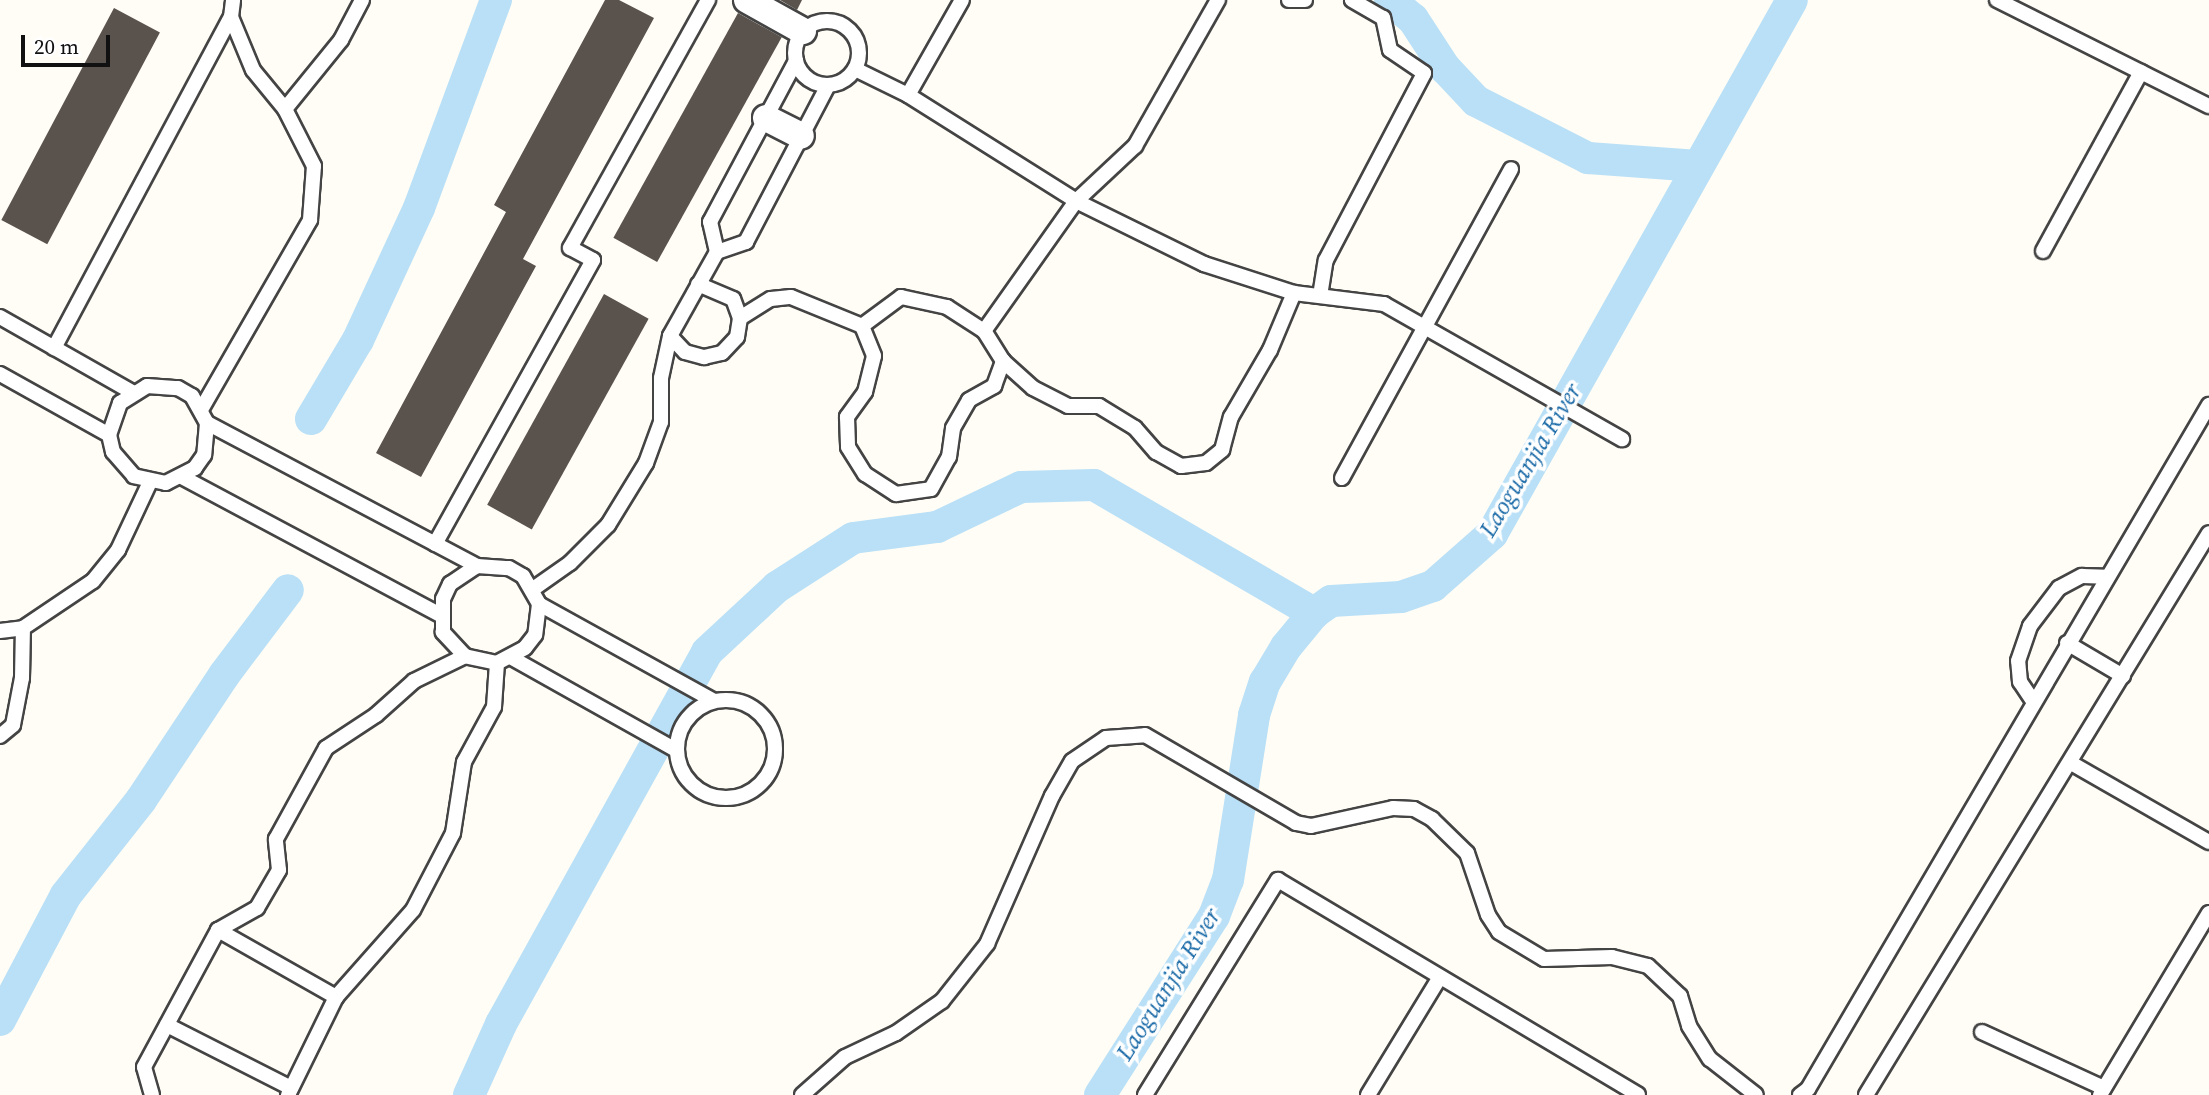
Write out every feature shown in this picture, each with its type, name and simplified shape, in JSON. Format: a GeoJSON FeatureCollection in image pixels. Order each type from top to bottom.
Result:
{"type":"FeatureCollection","features":[{"type":"Feature","properties":{"kind":"street"},"geometry":{"type":"LineString","coordinates":[[747,0],[803,31]]}},
{"type":"Feature","properties":{"kind":"street"},"geometry":{"type":"LineString","coordinates":[[766,118],[802,136]]}},
{"type":"Feature","properties":{"kind":"lane"},"geometry":{"type":"LineString","coordinates":[[54,348],[231,17],[233,0]]}},
{"type":"Feature","properties":{"kind":"lane"},"geometry":{"type":"LineString","coordinates":[[285,109],[341,40],[362,0]]}},
{"type":"Feature","properties":{"kind":"lane"},"geometry":{"type":"LineString","coordinates":[[436,544],[593,260],[570,248],[708,0]]}},
{"type":"Feature","properties":{"kind":"lane"},"geometry":{"type":"LineString","coordinates":[[908,95],[962,0]]}},
{"type":"Feature","properties":{"kind":"lane"},"geometry":{"type":"LineString","coordinates":[[984,331],[1076,201],[1135,146],[1218,0]]}},
{"type":"Feature","properties":{"kind":"lane"},"geometry":{"type":"LineString","coordinates":[[1290,0],[1305,0]]}},
{"type":"Feature","properties":{"kind":"lane"},"geometry":{"type":"LineString","coordinates":[[1320,296],[1326,260],[1424,73],[1390,51],[1383,18],[1352,0]]}},
{"type":"Feature","properties":{"kind":"lane"},"geometry":{"type":"LineString","coordinates":[[1997,0],[2209,106]]}},
{"type":"Feature","properties":{"kind":"lane"},"geometry":{"type":"LineString","coordinates":[[202,408],[310,220],[314,166],[285,109],[253,70],[231,17]]}},
{"type":"Feature","properties":{"kind":"lane"},"geometry":{"type":"LineString","coordinates":[[822,21],[850,30],[860,49],[855,69],[848,78],[828,85],[808,79],[796,61],[795,51],[803,31],[822,21]]}},
{"type":"Feature","properties":{"kind":"lane"},"geometry":{"type":"LineString","coordinates":[[717,252],[710,222],[796,61]]}},
{"type":"Feature","properties":{"kind":"lane"},"geometry":{"type":"LineString","coordinates":[[855,69],[908,95],[1076,201],[1204,264],[1294,293],[1384,304],[1622,439]]}},
{"type":"Feature","properties":{"kind":"lane"},"geometry":{"type":"LineString","coordinates":[[2043,251],[2141,72]]}},
{"type":"Feature","properties":{"kind":"lane"},"geometry":{"type":"LineString","coordinates":[[533,589],[570,563],[608,525],[646,463],[661,422],[661,377],[670,336],[717,252],[746,242],[828,85]]}},
{"type":"Feature","properties":{"kind":"lane"},"geometry":{"type":"LineString","coordinates":[[1342,478],[1511,169]]}},
{"type":"Feature","properties":{"kind":"lane"},"geometry":{"type":"LineString","coordinates":[[670,336],[685,352],[704,357],[722,353],[737,337],[740,318],[733,299],[698,284]]}},
{"type":"Feature","properties":{"kind":"lane"},"geometry":{"type":"LineString","coordinates":[[862,326],[901,297],[947,307],[984,331],[1003,360],[1033,388],[1068,406],[1099,406],[1135,428],[1156,452],[1181,466],[1206,463],[1222,450],[1231,416],[1270,350],[1294,293]]}},
{"type":"Feature","properties":{"kind":"lane"},"geometry":{"type":"LineString","coordinates":[[740,318],[771,299],[790,297],[862,326],[874,356],[865,392],[847,417],[848,447],[865,474],[896,494],[930,489],[949,457],[953,428],[969,400],[994,386],[1003,360]]}},
{"type":"Feature","properties":{"kind":"lane"},"geometry":{"type":"LineString","coordinates":[[0,317],[132,392]]}},
{"type":"Feature","properties":{"kind":"lane"},"geometry":{"type":"LineString","coordinates":[[0,374],[109,435],[121,465],[149,482],[182,477],[204,455],[207,423],[202,408],[192,396],[170,386],[146,386],[132,392],[120,403],[109,435]]}},
{"type":"Feature","properties":{"kind":"lane"},"geometry":{"type":"LineString","coordinates":[[1800,1095],[1808,1089],[2067,643],[2209,405]]}},
{"type":"Feature","properties":{"kind":"lane"},"geometry":{"type":"LineString","coordinates":[[207,423],[477,566],[509,568],[533,589],[539,604],[534,635],[512,657],[497,663],[465,656],[452,646],[440,615],[450,584],[477,566]]}},
{"type":"Feature","properties":{"kind":"lane"},"geometry":{"type":"LineString","coordinates":[[182,477],[440,615]]}},
{"type":"Feature","properties":{"kind":"lane"},"geometry":{"type":"LineString","coordinates":[[0,631],[23,628],[93,581],[118,550],[149,482]]}},
{"type":"Feature","properties":{"kind":"lane"},"geometry":{"type":"LineString","coordinates":[[1867,1095],[2209,533]]}},
{"type":"Feature","properties":{"kind":"lane"},"geometry":{"type":"LineString","coordinates":[[2033,701],[2020,682],[2018,661],[2030,626],[2059,588],[2082,576],[2106,577]]}},
{"type":"Feature","properties":{"kind":"lane"},"geometry":{"type":"LineString","coordinates":[[512,657],[676,750],[688,781],[709,794],[734,798],[762,783],[776,755],[769,724],[745,703],[714,701],[539,604]]}},
{"type":"Feature","properties":{"kind":"lane"},"geometry":{"type":"LineString","coordinates":[[0,736],[13,725],[22,678],[23,628]]}},
{"type":"Feature","properties":{"kind":"lane"},"geometry":{"type":"LineString","coordinates":[[2067,643],[2123,676]]}},
{"type":"Feature","properties":{"kind":"lane"},"geometry":{"type":"LineString","coordinates":[[152,1095],[144,1067],[218,930],[257,908],[279,870],[276,839],[326,748],[376,715],[414,681],[465,656]]}},
{"type":"Feature","properties":{"kind":"lane"},"geometry":{"type":"LineString","coordinates":[[167,1025],[288,1091],[336,996],[412,909],[453,833],[464,762],[494,706],[497,663]]}},
{"type":"Feature","properties":{"kind":"lane"},"geometry":{"type":"LineString","coordinates":[[676,750],[687,719],[714,701]]}},
{"type":"Feature","properties":{"kind":"lane"},"geometry":{"type":"LineString","coordinates":[[802,1095],[845,1057],[896,1033],[942,1001],[987,944],[1052,796],[1072,761],[1106,738],[1145,735],[1266,807],[1311,826],[1393,807],[1414,809],[1432,819],[1467,853],[1479,878],[1488,915],[1499,932],[1544,959],[1612,957],[1648,966],[1680,996],[1689,1026],[1710,1059],[1756,1095]]}},
{"type":"Feature","properties":{"kind":"lane"},"geometry":{"type":"LineString","coordinates":[[2071,763],[2209,842]]}},
{"type":"Feature","properties":{"kind":"lane"},"geometry":{"type":"LineString","coordinates":[[1145,1095],[1279,880],[1630,1093]]}},
{"type":"Feature","properties":{"kind":"lane"},"geometry":{"type":"LineString","coordinates":[[1982,1032],[2102,1091],[2209,913]]}},
{"type":"Feature","properties":{"kind":"lane"},"geometry":{"type":"LineString","coordinates":[[218,930],[336,996]]}},
{"type":"Feature","properties":{"kind":"lane"},"geometry":{"type":"LineString","coordinates":[[1368,1095],[1440,977]]}},
{"type":"Feature","properties":{"kind":"building"},"geometry":{"type":"Polygon","coordinates":[[[605,0],[619,0],[654,18],[523,259],[536,266],[421,477],[376,453],[506,212],[494,205],[605,0]]]}},
{"type":"Feature","properties":{"kind":"building"},"geometry":{"type":"Polygon","coordinates":[[[780,0],[802,0],[797,10],[780,0]]]}},
{"type":"Feature","properties":{"kind":"building"},"geometry":{"type":"Polygon","coordinates":[[[114,8],[160,32],[47,244],[1,220],[114,8]]]}},
{"type":"Feature","properties":{"kind":"building"},"geometry":{"type":"Polygon","coordinates":[[[738,13],[782,37],[657,262],[613,238],[738,13]]]}},
{"type":"Feature","properties":{"kind":"building"},"geometry":{"type":"Polygon","coordinates":[[[604,294],[649,319],[532,530],[487,505],[604,294]]]}},
{"type":"Feature","properties":{"kind":"waterway"},"geometry":{"type":"LineString","coordinates":[[311,419],[358,340],[419,208],[496,0]]}},
{"type":"Feature","properties":{"kind":"waterway"},"geometry":{"type":"LineString","coordinates":[[1390,0],[1413,19],[1445,68],[1476,101],[1588,158],[1698,166]]}},
{"type":"Feature","properties":{"kind":"waterway","name":"Laoguanjia River"},"geometry":{"type":"LineString","coordinates":[[1100,1095],[1214,916],[1228,880],[1254,715],[1265,682],[1286,647],[1314,613],[1331,601],[1401,597],[1433,586],[1492,534],[1792,0]]}},
{"type":"Feature","properties":{"kind":"waterway"},"geometry":{"type":"LineString","coordinates":[[469,1095],[501,1024],[707,652],[777,587],[853,538],[937,527],[1021,487],[1094,485],[1314,613]]}},
{"type":"Feature","properties":{"kind":"waterway"},"geometry":{"type":"LineString","coordinates":[[0,1020],[66,895],[141,800],[224,675],[288,590]]}}]}
